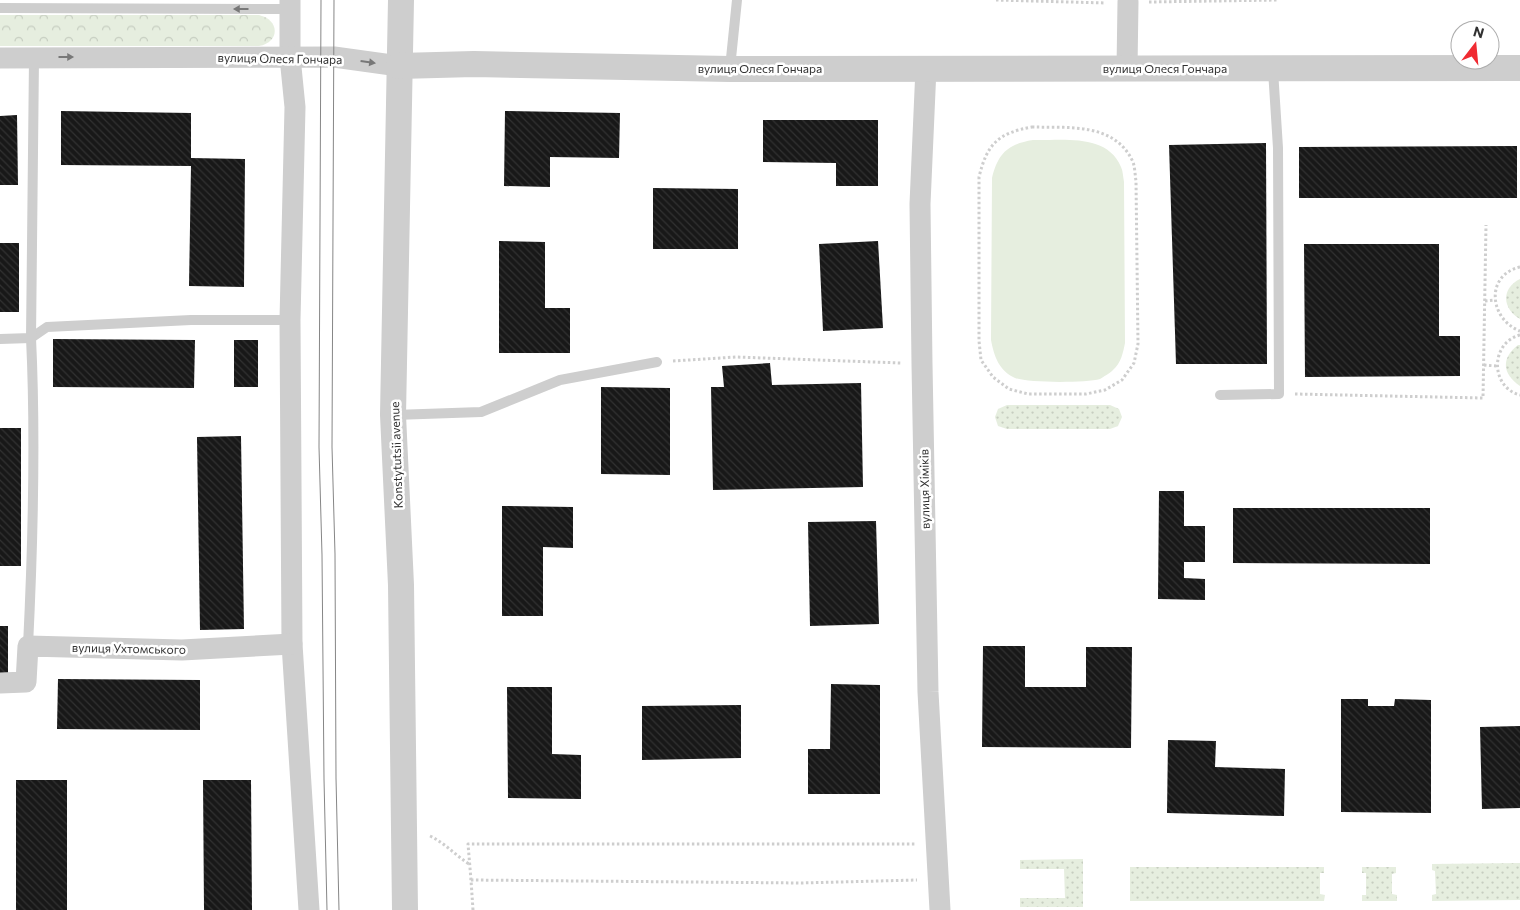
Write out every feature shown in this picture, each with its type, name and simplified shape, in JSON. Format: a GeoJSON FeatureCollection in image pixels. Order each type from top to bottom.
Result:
{"type":"FeatureCollection","features":[{"type":"Feature","properties":{"kind":"street","name":"Konstytutsii avenue"},"geometry":{"type":"LineString","coordinates":[[401,0],[393,415],[401,585],[405,910]]}},
{"type":"Feature","properties":{"kind":"street"},"geometry":{"type":"LineString","coordinates":[[1127,68],[1128,1]]}},
{"type":"Feature","properties":{"kind":"street"},"geometry":{"type":"LineString","coordinates":[[290,4],[290,57],[295,107],[290,320],[292,644],[309,910]]}},
{"type":"Feature","properties":{"kind":"street","name":"вулиця Олеся Гончара"},"geometry":{"type":"LineString","coordinates":[[0,58],[334,57],[399,66],[474,64],[730,69],[1520,68]]}},
{"type":"Feature","properties":{"kind":"street","name":"вулиця Хіміків"},"geometry":{"type":"LineString","coordinates":[[926,68],[920,204],[922,364],[928,692],[940,910]]}},
{"type":"Feature","properties":{"kind":"street","name":"вулиця Ухтомського"},"geometry":{"type":"LineString","coordinates":[[28,646],[182,650],[292,644]]}},
{"type":"Feature","properties":{"kind":"street"},"geometry":{"type":"LineString","coordinates":[[0,683],[26,682],[28,646]]}},
{"type":"Feature","properties":{"kind":"lane"},"geometry":{"type":"LineString","coordinates":[[730,69],[737,0]]}},
{"type":"Feature","properties":{"kind":"lane"},"geometry":{"type":"LineString","coordinates":[[0,8],[290,4]]}},
{"type":"Feature","properties":{"kind":"lane"},"geometry":{"type":"LineString","coordinates":[[28,646],[34,537],[31,338],[34,58]]}},
{"type":"Feature","properties":{"kind":"lane"},"geometry":{"type":"LineString","coordinates":[[1220,395],[1279,394],[1278,148],[1272,69]]}},
{"type":"Feature","properties":{"kind":"lane"},"geometry":{"type":"LineString","coordinates":[[0,339],[31,338],[47,327],[191,320],[290,320]]}},
{"type":"Feature","properties":{"kind":"lane"},"geometry":{"type":"LineString","coordinates":[[393,415],[481,412],[560,380],[657,362]]}},
{"type":"Feature","properties":{"kind":"path"},"geometry":{"type":"LineString","coordinates":[[1032,127],[1087,129],[1105,133],[1122,145],[1133,163],[1136,181],[1138,344],[1134,363],[1122,380],[1105,390],[1086,394],[1028,394],[1009,389],[993,378],[982,360],[978,341],[979,177],[984,158],[996,141],[1013,131],[1032,127]]}},
{"type":"Feature","properties":{"kind":"path"},"geometry":{"type":"LineString","coordinates":[[1279,394],[1483,398],[1486,224]]}},
{"type":"Feature","properties":{"kind":"path"},"geometry":{"type":"LineString","coordinates":[[1520,267],[1503,277],[1496,288],[1495,300],[1498,313],[1506,323],[1520,331]]}},
{"type":"Feature","properties":{"kind":"path"},"geometry":{"type":"LineString","coordinates":[[1485,301],[1495,300]]}},
{"type":"Feature","properties":{"kind":"path"},"geometry":{"type":"LineString","coordinates":[[1520,335],[1504,344],[1498,354],[1496,366],[1499,378],[1506,388],[1520,395]]}},
{"type":"Feature","properties":{"kind":"path"},"geometry":{"type":"LineString","coordinates":[[657,362],[736,357],[922,364]]}},
{"type":"Feature","properties":{"kind":"path"},"geometry":{"type":"LineString","coordinates":[[1484,365],[1496,366]]}},
{"type":"Feature","properties":{"kind":"path"},"geometry":{"type":"LineString","coordinates":[[403,811],[421,831],[445,844],[459,858],[469,864]]}},
{"type":"Feature","properties":{"kind":"path"},"geometry":{"type":"LineString","coordinates":[[473,910],[468,844],[936,844]]}},
{"type":"Feature","properties":{"kind":"path"},"geometry":{"type":"LineString","coordinates":[[471,880],[800,883],[938,879]]}},
{"type":"Feature","properties":{"kind":"green space"},"geometry":{"type":"Polygon","coordinates":[[[0,15],[259,15],[271,21],[275,31],[271,40],[259,46],[0,46],[0,15]]]}},
{"type":"Feature","properties":{"kind":"green space"},"geometry":{"type":"Polygon","coordinates":[[[1033,140],[1070,140],[1095,144],[1114,156],[1122,170],[1124,182],[1125,343],[1118,364],[1112,371],[1100,379],[1057,382],[1022,380],[1009,375],[1001,367],[994,352],[991,340],[992,178],[997,162],[1005,151],[1017,144],[1033,140]]]}},
{"type":"Feature","properties":{"kind":"green space"},"geometry":{"type":"Polygon","coordinates":[[[1520,279],[1520,319],[1510,310],[1506,299],[1509,288],[1520,279]]]}},
{"type":"Feature","properties":{"kind":"green space"},"geometry":{"type":"Polygon","coordinates":[[[1520,345],[1520,386],[1510,376],[1506,366],[1509,355],[1520,345]]]}},
{"type":"Feature","properties":{"kind":"green space"},"geometry":{"type":"Polygon","coordinates":[[[1007,405],[1110,405],[1119,409],[1122,417],[1118,426],[1110,429],[1007,429],[998,426],[995,417],[998,409],[1007,405]]]}},
{"type":"Feature","properties":{"kind":"green space"},"geometry":{"type":"Polygon","coordinates":[[[1083,859],[1083,907],[1020,907],[1020,898],[1065,898],[1064,869],[1020,869],[1020,860],[1083,859]]]}},
{"type":"Feature","properties":{"kind":"green space"},"geometry":{"type":"Polygon","coordinates":[[[1520,863],[1520,900],[1432,901],[1432,895],[1436,894],[1435,871],[1432,870],[1432,864],[1520,863]]]}},
{"type":"Feature","properties":{"kind":"green space"},"geometry":{"type":"Polygon","coordinates":[[[1130,867],[1324,867],[1324,873],[1320,873],[1320,894],[1325,895],[1324,901],[1130,901],[1130,867]]]}},
{"type":"Feature","properties":{"kind":"green space"},"geometry":{"type":"Polygon","coordinates":[[[1362,867],[1396,867],[1396,873],[1392,874],[1392,894],[1397,895],[1397,901],[1362,901],[1362,895],[1366,895],[1366,873],[1362,873],[1362,867]]]}},
{"type":"Feature","properties":{"kind":"building"},"geometry":{"type":"Polygon","coordinates":[[[61,111],[191,113],[191,158],[245,159],[244,287],[189,286],[191,166],[61,165],[61,111]]]}},
{"type":"Feature","properties":{"kind":"building"},"geometry":{"type":"Polygon","coordinates":[[[505,111],[620,113],[619,158],[550,157],[550,187],[504,186],[505,111]]]}},
{"type":"Feature","properties":{"kind":"building"},"geometry":{"type":"Polygon","coordinates":[[[17,115],[18,185],[0,185],[0,116],[17,115]]]}},
{"type":"Feature","properties":{"kind":"building"},"geometry":{"type":"Polygon","coordinates":[[[763,120],[878,120],[878,186],[836,186],[836,163],[763,162],[763,120]]]}},
{"type":"Feature","properties":{"kind":"building"},"geometry":{"type":"Polygon","coordinates":[[[1266,143],[1267,364],[1176,364],[1169,145],[1266,143]]]}},
{"type":"Feature","properties":{"kind":"building"},"geometry":{"type":"Polygon","coordinates":[[[1517,146],[1517,198],[1299,198],[1299,147],[1517,146]]]}},
{"type":"Feature","properties":{"kind":"building"},"geometry":{"type":"Polygon","coordinates":[[[653,188],[738,189],[738,249],[653,249],[653,188]]]}},
{"type":"Feature","properties":{"kind":"building"},"geometry":{"type":"Polygon","coordinates":[[[499,241],[545,242],[545,308],[570,308],[570,353],[499,353],[499,241]]]}},
{"type":"Feature","properties":{"kind":"building"},"geometry":{"type":"Polygon","coordinates":[[[878,241],[883,328],[823,331],[819,244],[878,241]]]}},
{"type":"Feature","properties":{"kind":"building"},"geometry":{"type":"Polygon","coordinates":[[[0,243],[19,243],[19,312],[0,312],[0,243]]]}},
{"type":"Feature","properties":{"kind":"building"},"geometry":{"type":"Polygon","coordinates":[[[1304,244],[1439,244],[1439,336],[1460,336],[1460,376],[1305,377],[1304,244]]]}},
{"type":"Feature","properties":{"kind":"building"},"geometry":{"type":"Polygon","coordinates":[[[53,339],[195,340],[194,388],[53,387],[53,339]]]}},
{"type":"Feature","properties":{"kind":"building"},"geometry":{"type":"Polygon","coordinates":[[[234,340],[258,340],[258,387],[234,387],[234,340]]]}},
{"type":"Feature","properties":{"kind":"building"},"geometry":{"type":"Polygon","coordinates":[[[770,363],[772,385],[861,383],[863,487],[713,490],[711,387],[724,387],[722,366],[770,363]]]}},
{"type":"Feature","properties":{"kind":"building"},"geometry":{"type":"Polygon","coordinates":[[[601,387],[670,388],[670,475],[601,474],[601,387]]]}},
{"type":"Feature","properties":{"kind":"building"},"geometry":{"type":"Polygon","coordinates":[[[0,428],[21,428],[21,566],[0,566],[0,428]]]}},
{"type":"Feature","properties":{"kind":"building"},"geometry":{"type":"Polygon","coordinates":[[[241,436],[244,629],[200,630],[197,437],[241,436]]]}},
{"type":"Feature","properties":{"kind":"building"},"geometry":{"type":"Polygon","coordinates":[[[1159,491],[1184,491],[1184,526],[1205,526],[1205,562],[1184,562],[1184,578],[1205,579],[1205,600],[1158,599],[1159,491]]]}},
{"type":"Feature","properties":{"kind":"building"},"geometry":{"type":"Polygon","coordinates":[[[502,506],[573,507],[573,548],[543,547],[543,616],[502,616],[502,506]]]}},
{"type":"Feature","properties":{"kind":"building"},"geometry":{"type":"Polygon","coordinates":[[[1233,508],[1430,508],[1430,564],[1233,563],[1233,508]]]}},
{"type":"Feature","properties":{"kind":"building"},"geometry":{"type":"Polygon","coordinates":[[[876,521],[879,624],[810,626],[808,522],[876,521]]]}},
{"type":"Feature","properties":{"kind":"building"},"geometry":{"type":"Polygon","coordinates":[[[0,626],[8,626],[8,676],[0,676],[0,626]]]}},
{"type":"Feature","properties":{"kind":"building"},"geometry":{"type":"Polygon","coordinates":[[[983,646],[1025,646],[1025,687],[1086,687],[1086,647],[1132,647],[1131,748],[982,747],[983,646]]]}},
{"type":"Feature","properties":{"kind":"building"},"geometry":{"type":"Polygon","coordinates":[[[58,679],[200,680],[200,730],[57,729],[58,679]]]}},
{"type":"Feature","properties":{"kind":"building"},"geometry":{"type":"Polygon","coordinates":[[[831,684],[880,685],[880,794],[808,794],[808,749],[830,749],[831,684]]]}},
{"type":"Feature","properties":{"kind":"building"},"geometry":{"type":"Polygon","coordinates":[[[507,687],[552,687],[552,754],[581,755],[581,799],[508,798],[507,687]]]}},
{"type":"Feature","properties":{"kind":"building"},"geometry":{"type":"Polygon","coordinates":[[[1341,699],[1368,699],[1368,706],[1394,706],[1395,699],[1431,700],[1431,813],[1341,812],[1341,699]]]}},
{"type":"Feature","properties":{"kind":"building"},"geometry":{"type":"Polygon","coordinates":[[[741,705],[741,758],[642,760],[642,706],[741,705]]]}},
{"type":"Feature","properties":{"kind":"building"},"geometry":{"type":"Polygon","coordinates":[[[1520,726],[1520,808],[1482,809],[1480,727],[1520,726]]]}},
{"type":"Feature","properties":{"kind":"building"},"geometry":{"type":"Polygon","coordinates":[[[1168,740],[1216,741],[1215,767],[1285,769],[1284,816],[1167,813],[1168,740]]]}},
{"type":"Feature","properties":{"kind":"building"},"geometry":{"type":"Polygon","coordinates":[[[16,780],[67,780],[67,910],[16,910],[16,780]]]}},
{"type":"Feature","properties":{"kind":"building"},"geometry":{"type":"Polygon","coordinates":[[[203,780],[251,780],[252,910],[204,910],[203,780]]]}},
{"type":"Feature","properties":{"kind":"tram line"},"geometry":{"type":"LineString","coordinates":[[321,0],[319,447],[327,910]]}},
{"type":"Feature","properties":{"kind":"tram line"},"geometry":{"type":"LineString","coordinates":[[334,0],[332,447],[339,910]]}}]}
